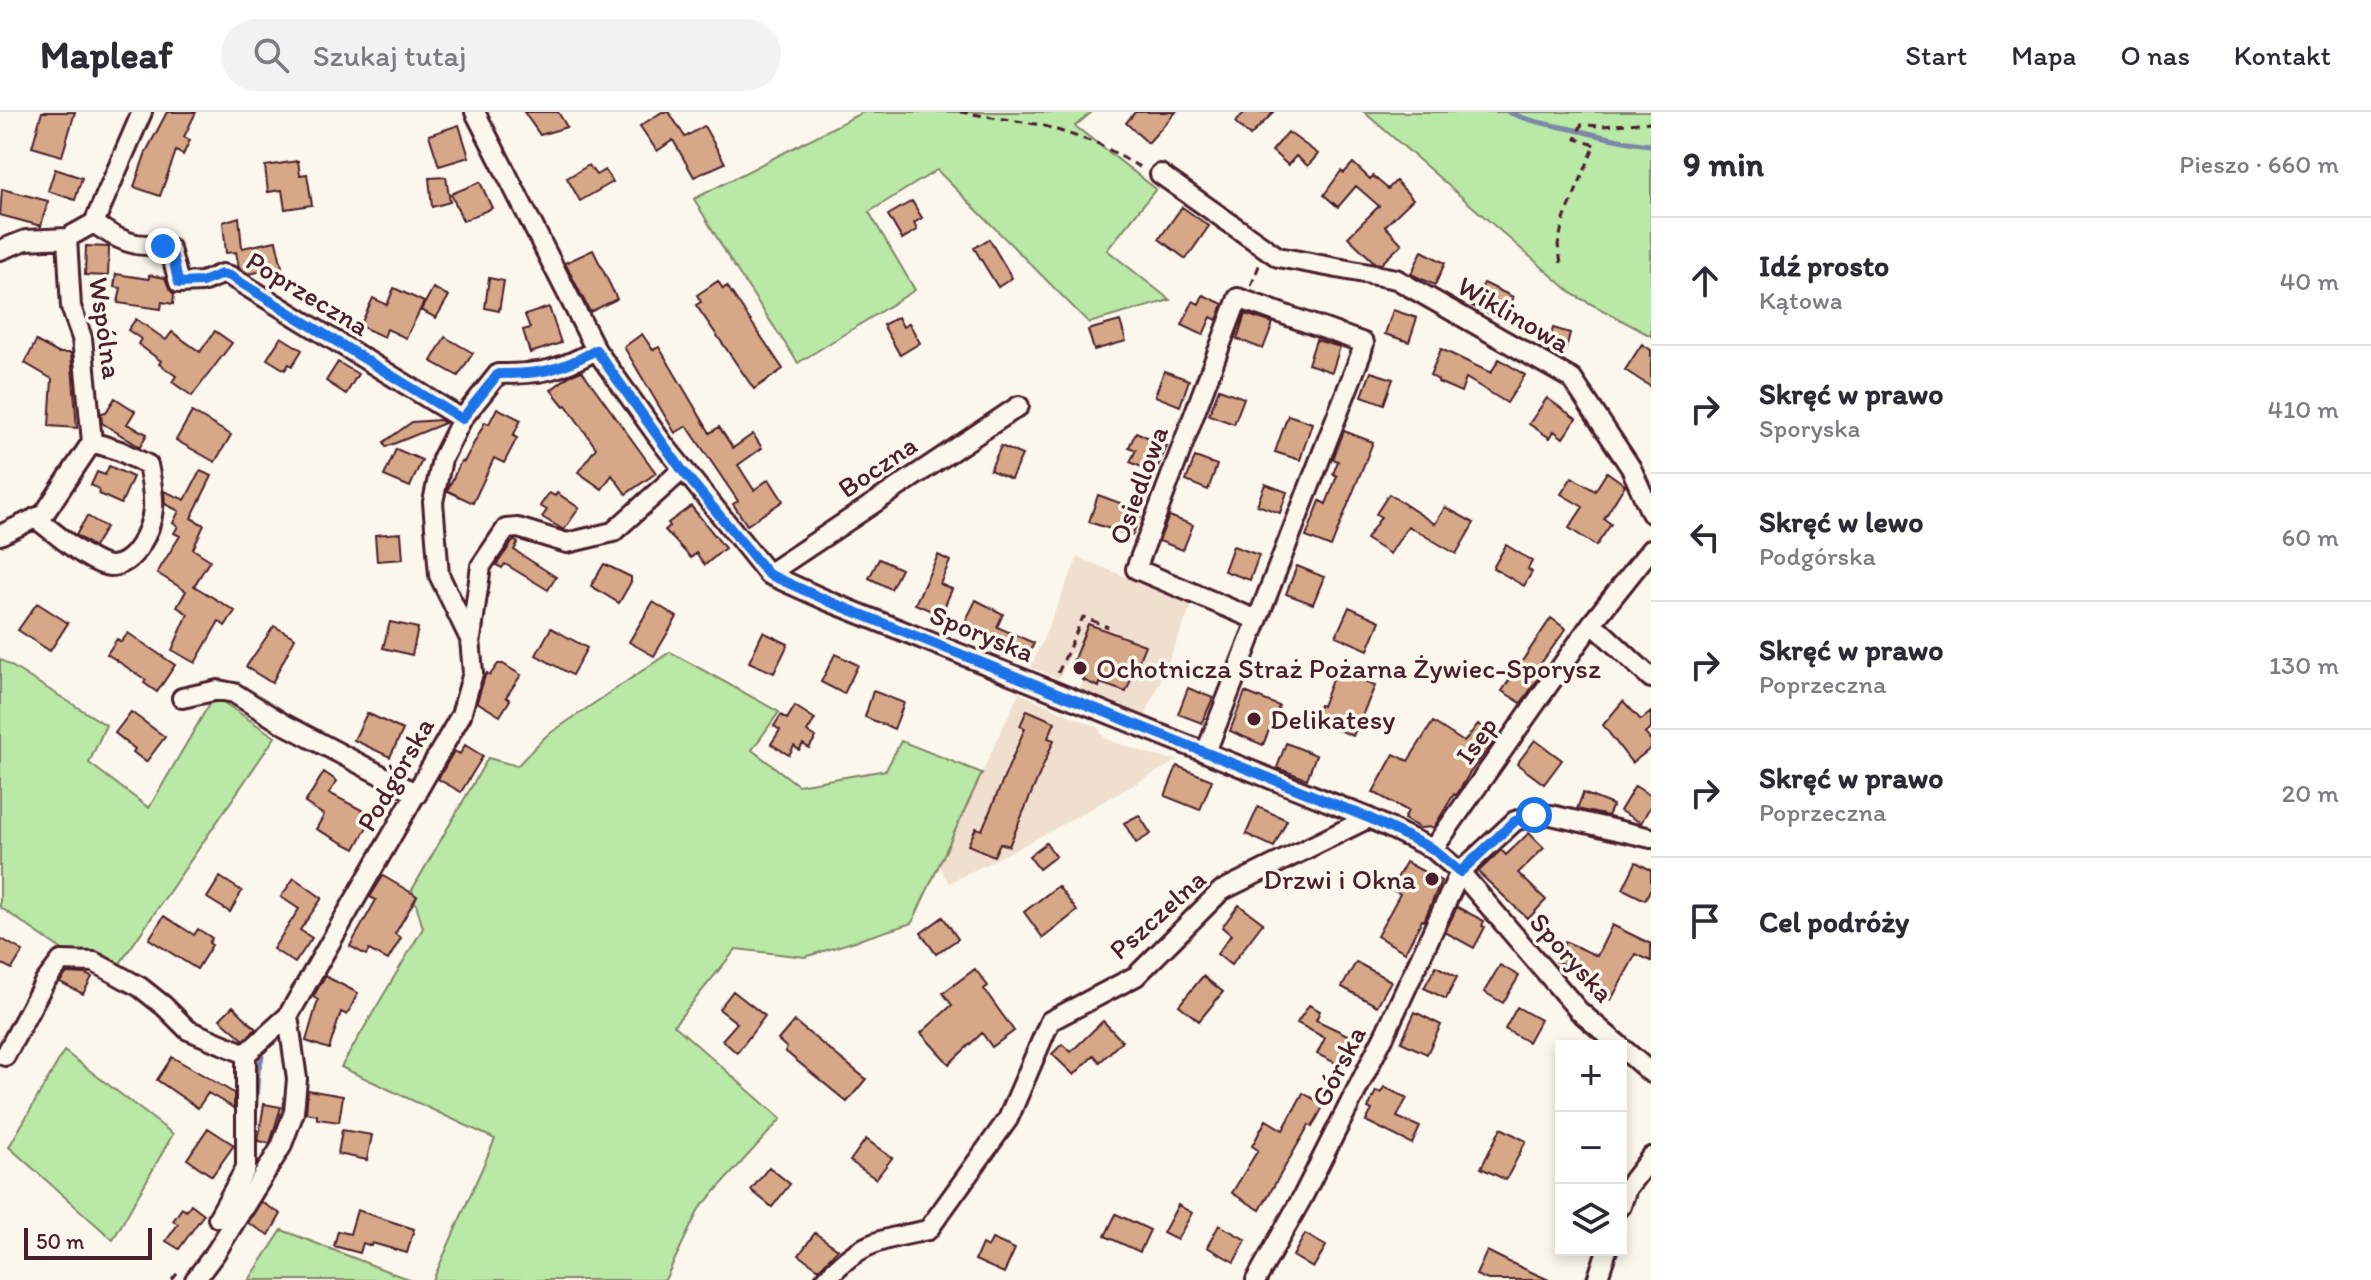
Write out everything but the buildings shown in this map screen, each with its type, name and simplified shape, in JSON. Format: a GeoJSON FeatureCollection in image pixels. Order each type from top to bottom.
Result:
{"type":"FeatureCollection","features":[{"type":"Feature","properties":{"kind":"street"},"geometry":{"type":"LineString","coordinates":[[0,250],[26,240],[67,238],[94,223],[142,112]]}},
{"type":"Feature","properties":{"kind":"street","name":"Sporyska"},"geometry":{"type":"LineString","coordinates":[[475,112],[596,350],[682,470],[768,574],[836,605],[1369,818],[1433,849],[1460,872],[1579,1011],[1612,1040]]}},
{"type":"Feature","properties":{"kind":"street"},"geometry":{"type":"LineString","coordinates":[[1160,174],[1272,253]]}},
{"type":"Feature","properties":{"kind":"street","name":"Poprzeczna"},"geometry":{"type":"LineString","coordinates":[[94,223],[133,244],[170,249],[179,283],[202,282],[222,274],[230,276],[462,419]]}},
{"type":"Feature","properties":{"kind":"street","name":"Wspólna"},"geometry":{"type":"LineString","coordinates":[[67,238],[71,307],[82,338],[92,442]]}},
{"type":"Feature","properties":{"kind":"street","name":"Wiklinowa"},"geometry":{"type":"LineString","coordinates":[[1272,253],[1396,279],[1572,379],[1631,468],[1651,513]]}},
{"type":"Feature","properties":{"kind":"street"},"geometry":{"type":"LineString","coordinates":[[1206,752],[1364,343],[1244,293]]}},
{"type":"Feature","properties":{"kind":"street","name":"Osiedlowa"},"geometry":{"type":"LineString","coordinates":[[1244,293],[1136,569],[1257,620]]}},
{"type":"Feature","properties":{"kind":"street","name":"Podgórska"},"geometry":{"type":"LineString","coordinates":[[246,1054],[288,1016],[461,715],[473,673],[470,639],[439,575],[433,502],[442,459],[462,419],[498,374],[529,374],[565,367],[596,350]]}},
{"type":"Feature","properties":{"kind":"street","name":"Boczna"},"geometry":{"type":"LineString","coordinates":[[768,574],[1019,406]]}},
{"type":"Feature","properties":{"kind":"street"},"geometry":{"type":"LineString","coordinates":[[0,535],[35,518],[44,514],[92,442],[148,465],[153,510],[145,537],[129,559],[110,566],[91,558],[35,518]]}},
{"type":"Feature","properties":{"kind":"street"},"geometry":{"type":"LineString","coordinates":[[470,639],[481,566],[506,529],[518,528],[567,543],[613,532],[682,470]]}},
{"type":"Feature","properties":{"kind":"street","name":"Isep"},"geometry":{"type":"LineString","coordinates":[[1433,849],[1592,623],[1651,549]]}},
{"type":"Feature","properties":{"kind":"street"},"geometry":{"type":"LineString","coordinates":[[1592,623],[1651,678]]}},
{"type":"Feature","properties":{"kind":"street"},"geometry":{"type":"LineString","coordinates":[[182,698],[218,690],[234,693],[282,723],[417,794]]}},
{"type":"Feature","properties":{"kind":"street"},"geometry":{"type":"LineString","coordinates":[[1460,872],[1515,821],[1534,815],[1551,815],[1651,838]]}},
{"type":"Feature","properties":{"kind":"street","name":"Pszczelna"},"geometry":{"type":"LineString","coordinates":[[825,1280],[861,1247],[874,1241],[928,1230],[1008,1119],[1050,1021],[1136,976],[1221,891],[1369,818]]}},
{"type":"Feature","properties":{"kind":"street","name":"Górska"},"geometry":{"type":"LineString","coordinates":[[1256,1280],[1302,1198],[1386,1032],[1460,872]]}},
{"type":"Feature","properties":{"kind":"street"},"geometry":{"type":"LineString","coordinates":[[5,1056],[44,983],[61,961],[94,962],[140,987],[188,1030],[246,1054],[246,1168],[218,1218]]}},
{"type":"Feature","properties":{"kind":"street"},"geometry":{"type":"LineString","coordinates":[[195,1280],[216,1252],[281,1147],[294,1112],[297,1079],[288,1016]]}},
{"type":"Feature","properties":{"kind":"street","name":"Sporyska"},"geometry":{"type":"LineString","coordinates":[[1627,1053],[1651,1073]]}},
{"type":"Feature","properties":{"kind":"street"},"geometry":{"type":"LineString","coordinates":[[1627,1188],[1651,1157]]}},
{"type":"Feature","properties":{"kind":"street"},"geometry":{"type":"LineString","coordinates":[[1597,1280],[1605,1256]]}},
{"type":"Feature","properties":{"kind":"path"},"geometry":{"type":"LineString","coordinates":[[960,112],[1042,125],[1099,144],[1155,176],[1160,174]]}},
{"type":"Feature","properties":{"kind":"path"},"geometry":{"type":"LineString","coordinates":[[1561,263],[1558,245],[1563,222],[1595,145],[1576,139],[1581,125],[1651,122]]}},
{"type":"Feature","properties":{"kind":"path"},"geometry":{"type":"LineString","coordinates":[[1244,293],[1272,253]]}},
{"type":"Feature","properties":{"kind":"path"},"geometry":{"type":"LineString","coordinates":[[1056,677],[1083,617],[1094,624],[1108,627]]}},
{"type":"Feature","properties":{"kind":"shaded area"},"geometry":{"type":"Polygon","coordinates":[[[1078,557],[1192,605],[1145,717],[1080,689],[1104,631],[1088,624],[1075,654],[1071,653],[1059,679],[1031,667],[1078,557]]]}},
{"type":"Feature","properties":{"kind":"shaded area"},"geometry":{"type":"Polygon","coordinates":[[[1019,693],[1097,727],[1106,739],[1155,756],[1178,760],[1038,838],[949,883],[939,864],[1019,693]]]}},
{"type":"Feature","properties":{"kind":"green space"},"geometry":{"type":"Polygon","coordinates":[[[863,112],[1092,112],[1075,126],[1156,189],[1107,250],[1170,300],[1089,323],[937,170],[869,212],[915,290],[798,363],[694,199],[863,112]]]}},
{"type":"Feature","properties":{"kind":"green space"},"geometry":{"type":"Polygon","coordinates":[[[1364,112],[1651,112],[1651,336],[1574,295],[1364,112]]]}},
{"type":"Feature","properties":{"kind":"green space"},"geometry":{"type":"Polygon","coordinates":[[[670,652],[779,712],[752,750],[798,785],[886,770],[901,741],[982,773],[912,923],[805,957],[736,949],[674,1025],[781,1119],[699,1209],[665,1280],[433,1280],[495,1139],[341,1067],[423,928],[412,890],[488,758],[517,766],[546,736],[670,652]]]}},
{"type":"Feature","properties":{"kind":"green space"},"geometry":{"type":"Polygon","coordinates":[[[0,659],[106,725],[89,763],[149,808],[214,696],[275,737],[108,981],[0,907],[0,659]]]}},
{"type":"Feature","properties":{"kind":"green space"},"geometry":{"type":"Polygon","coordinates":[[[64,1051],[173,1134],[113,1240],[9,1147],[64,1051]]]}},
{"type":"Feature","properties":{"kind":"green space"},"geometry":{"type":"Polygon","coordinates":[[[282,1230],[410,1280],[249,1280],[282,1230]]]}},
{"type":"Feature","properties":{"kind":"waterway"},"geometry":{"type":"LineString","coordinates":[[1508,112],[1542,123],[1651,145]]}},
{"type":"Feature","properties":{"kind":"waterway"},"geometry":{"type":"LineString","coordinates":[[255,1122],[258,1071],[262,1057]]}},
{"type":"Feature","properties":{"kind":"place","name":"Ochotnicza Straż Pożarna Żywiec-Sporysz"},"geometry":{"type":"Point","coordinates":[1080,668]}},
{"type":"Feature","properties":{"kind":"place","name":"Delikatesy"},"geometry":{"type":"Point","coordinates":[1254,719]}},
{"type":"Feature","properties":{"kind":"place","name":"Drzwi i Okna"},"geometry":{"type":"Point","coordinates":[1432,879]}},
{"type":"Feature","properties":{"kind":"route"},"geometry":{"type":"LineString","coordinates":[[163,246],[170,249],[173,255],[179,283],[202,282],[222,274],[230,276],[462,419],[498,374],[529,374],[565,367],[596,350],[682,470],[768,574],[828,601],[1369,818],[1433,849],[1460,872],[1515,821],[1534,815]]}}]}
